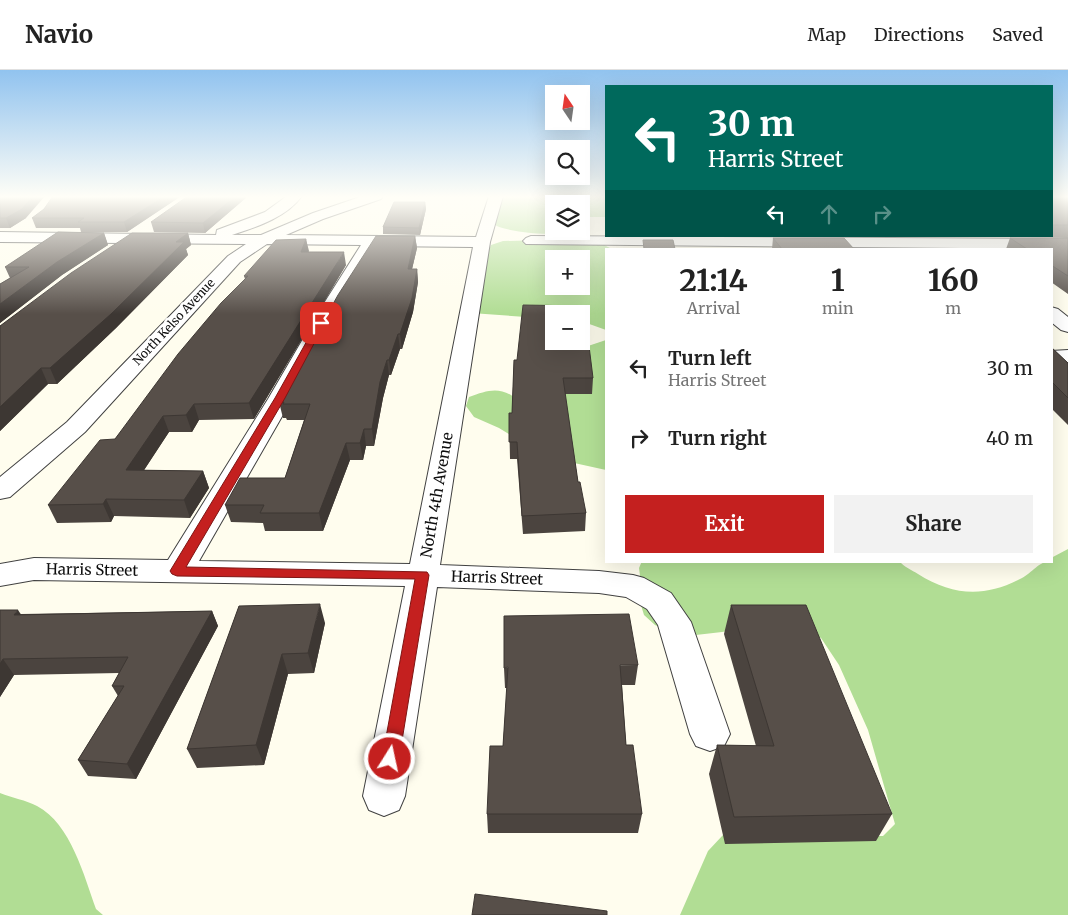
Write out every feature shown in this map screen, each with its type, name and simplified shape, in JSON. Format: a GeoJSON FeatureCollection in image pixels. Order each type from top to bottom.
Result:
{"type":"FeatureCollection","features":[{"type":"Feature","properties":{"kind":"street"},"geometry":{"type":"LineString","coordinates":[[108,256],[138,235]]}},
{"type":"Feature","properties":{"kind":"street"},"geometry":{"type":"LineString","coordinates":[[202,240],[215,235]]}},
{"type":"Feature","properties":{"kind":"street","name":"North Kelso Avenue"},"geometry":{"type":"LineString","coordinates":[[0,491],[76,427],[234,259],[262,240],[273,235]]}},
{"type":"Feature","properties":{"kind":"street","name":"North 4th Avenue"},"geometry":{"type":"LineString","coordinates":[[384,796],[484,235]]}},
{"type":"Feature","properties":{"kind":"street"},"geometry":{"type":"LineString","coordinates":[[4,240],[133,239],[482,242]]}},
{"type":"Feature","properties":{"kind":"street"},"geometry":{"type":"LineString","coordinates":[[531,240],[1068,244]]}},
{"type":"Feature","properties":{"kind":"street"},"geometry":{"type":"LineString","coordinates":[[177,571],[280,398],[330,308],[372,241]]}},
{"type":"Feature","properties":{"kind":"street"},"geometry":{"type":"LineString","coordinates":[[1053,315],[1068,326]]}},
{"type":"Feature","properties":{"kind":"street"},"geometry":{"type":"LineString","coordinates":[[1053,356],[1068,356]]}},
{"type":"Feature","properties":{"kind":"street","name":"Harris Street"},"geometry":{"type":"LineString","coordinates":[[0,575],[34,569],[423,575],[599,582],[633,586],[659,601],[674,622],[710,734]]}},
{"type":"Feature","properties":{"kind":"green space"},"geometry":{"type":"Polygon","coordinates":[[[544,240],[604,245],[610,248],[605,248],[605,330],[590,324],[590,305],[545,305],[545,318],[471,313],[463,309],[461,305],[470,293],[491,245],[503,241],[544,240]]]}},
{"type":"Feature","properties":{"kind":"green space"},"geometry":{"type":"Polygon","coordinates":[[[605,340],[605,470],[547,457],[499,428],[474,417],[466,406],[469,397],[494,390],[505,392],[517,399],[578,350],[590,350],[590,345],[605,340]]]}},
{"type":"Feature","properties":{"kind":"green space"},"geometry":{"type":"Polygon","coordinates":[[[1068,549],[1068,915],[680,915],[708,851],[723,835],[883,836],[895,824],[868,730],[839,665],[821,638],[804,629],[755,626],[687,636],[671,633],[655,625],[644,615],[640,602],[642,591],[639,568],[641,563],[901,563],[944,587],[969,592],[995,589],[1008,584],[1026,576],[1043,563],[1053,563],[1053,557],[1068,549]]]}},
{"type":"Feature","properties":{"kind":"green space"},"geometry":{"type":"Polygon","coordinates":[[[0,793],[37,806],[49,814],[59,825],[75,852],[96,909],[103,915],[0,915],[0,793]]]}},
{"type":"Feature","properties":{"kind":"building"},"geometry":{"type":"Polygon","coordinates":[[[53,235],[100,235],[57,262],[0,304],[0,284],[29,267],[5,267],[53,235]]]}},
{"type":"Feature","properties":{"kind":"building"},"geometry":{"type":"Polygon","coordinates":[[[128,235],[185,235],[176,242],[184,242],[111,314],[50,368],[41,368],[0,407],[0,326],[71,273],[128,235]]]}},
{"type":"Feature","properties":{"kind":"building"},"geometry":{"type":"Polygon","coordinates":[[[376,236],[415,236],[408,269],[417,269],[412,298],[400,334],[398,334],[389,360],[387,360],[380,382],[372,429],[364,429],[360,443],[346,443],[319,513],[260,513],[264,505],[225,505],[240,478],[285,478],[310,404],[283,404],[284,402],[279,402],[338,295],[376,236]]]}},
{"type":"Feature","properties":{"kind":"building"},"geometry":{"type":"Polygon","coordinates":[[[773,238],[844,238],[853,248],[781,248],[773,238]]]}},
{"type":"Feature","properties":{"kind":"building"},"geometry":{"type":"Polygon","coordinates":[[[1010,238],[1068,238],[1068,276],[1053,266],[1053,248],[1025,248],[1010,238]]]}},
{"type":"Feature","properties":{"kind":"building"},"geometry":{"type":"Polygon","coordinates":[[[306,239],[301,252],[344,252],[249,403],[194,404],[186,415],[163,416],[126,470],[203,471],[184,500],[106,499],[103,504],[48,505],[100,440],[115,439],[178,354],[221,303],[248,276],[244,276],[276,240],[306,239]]]}},
{"type":"Feature","properties":{"kind":"building"},"geometry":{"type":"Polygon","coordinates":[[[643,240],[673,240],[675,248],[644,248],[643,240]]]}},
{"type":"Feature","properties":{"kind":"building"},"geometry":{"type":"Polygon","coordinates":[[[523,305],[545,305],[545,350],[590,350],[593,378],[563,378],[578,482],[580,482],[586,513],[522,516],[517,442],[509,442],[509,413],[512,413],[514,360],[517,360],[523,305]]]}},
{"type":"Feature","properties":{"kind":"building"},"geometry":{"type":"Polygon","coordinates":[[[1053,349],[1068,363],[1068,398],[1053,383],[1053,349]]]}},
{"type":"Feature","properties":{"kind":"building"},"geometry":{"type":"Polygon","coordinates":[[[320,604],[308,653],[282,654],[256,745],[187,749],[239,606],[320,604]]]}},
{"type":"Feature","properties":{"kind":"building"},"geometry":{"type":"Polygon","coordinates":[[[731,605],[806,605],[892,814],[734,817],[717,745],[774,746],[731,605]]]}},
{"type":"Feature","properties":{"kind":"building"},"geometry":{"type":"Polygon","coordinates":[[[0,610],[18,610],[14,615],[212,611],[127,764],[78,760],[124,686],[112,686],[128,657],[3,659],[0,664],[0,610]]]}},
{"type":"Feature","properties":{"kind":"building"},"geometry":{"type":"Polygon","coordinates":[[[629,614],[638,665],[620,665],[626,745],[633,745],[642,814],[487,814],[490,746],[503,746],[508,667],[504,668],[504,616],[629,614]]]}},
{"type":"Feature","properties":{"kind":"building"},"geometry":{"type":"Polygon","coordinates":[[[475,894],[607,911],[607,915],[472,915],[475,894]]]}},
{"type":"Feature","properties":{"kind":"route"},"geometry":{"type":"LineString","coordinates":[[321,323],[280,398],[177,571],[423,575],[390,759]]}}]}
